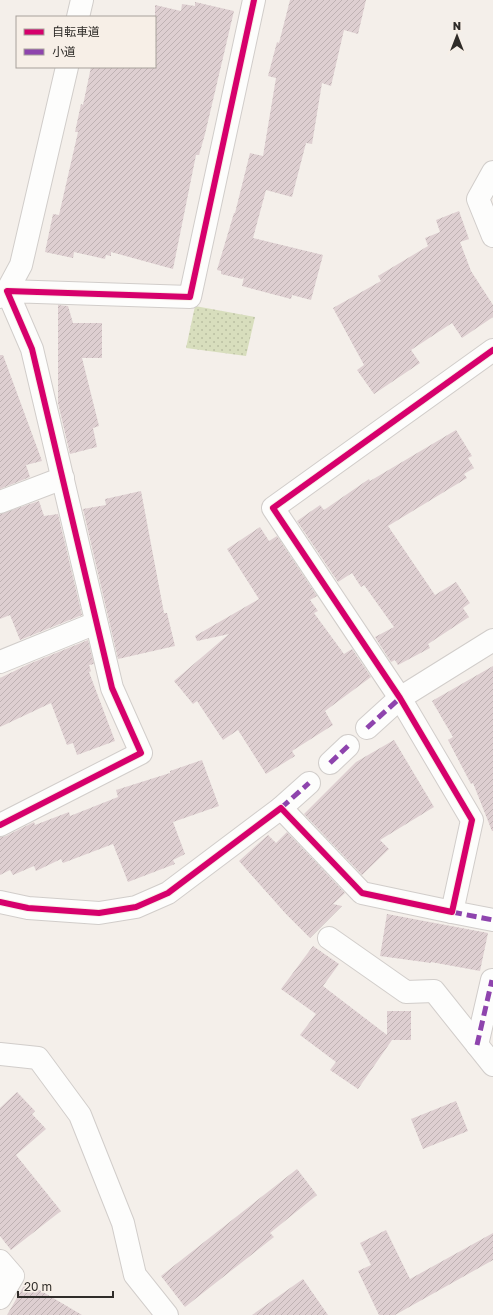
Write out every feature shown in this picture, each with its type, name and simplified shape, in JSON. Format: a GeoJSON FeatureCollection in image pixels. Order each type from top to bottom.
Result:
{"type":"FeatureCollection","features":[{"type":"Feature","properties":{"kind":"street"},"geometry":{"type":"LineString","coordinates":[[78,16],[82,0]]}},
{"type":"Feature","properties":{"kind":"street"},"geometry":{"type":"LineString","coordinates":[[4,294],[190,297],[254,0]]}},
{"type":"Feature","properties":{"kind":"street"},"geometry":{"type":"LineString","coordinates":[[4,294],[21,265],[67,68]]}},
{"type":"Feature","properties":{"kind":"street"},"geometry":{"type":"LineString","coordinates":[[493,172],[478,199],[493,236]]}},
{"type":"Feature","properties":{"kind":"street"},"geometry":{"type":"LineString","coordinates":[[0,825],[142,753],[112,688],[32,349],[4,294]]}},
{"type":"Feature","properties":{"kind":"street"},"geometry":{"type":"LineString","coordinates":[[452,912],[472,820],[400,698],[273,508],[493,350]]}},
{"type":"Feature","properties":{"kind":"street"},"geometry":{"type":"LineString","coordinates":[[0,502],[63,478]]}},
{"type":"Feature","properties":{"kind":"street"},"geometry":{"type":"LineString","coordinates":[[0,662],[96,623]]}},
{"type":"Feature","properties":{"kind":"street"},"geometry":{"type":"LineString","coordinates":[[367,728],[400,698],[493,640]]}},
{"type":"Feature","properties":{"kind":"street"},"geometry":{"type":"LineString","coordinates":[[330,763],[348,746]]}},
{"type":"Feature","properties":{"kind":"street"},"geometry":{"type":"LineString","coordinates":[[0,902],[28,908],[99,913],[136,907],[168,893],[282,808],[309,783]]}},
{"type":"Feature","properties":{"kind":"street"},"geometry":{"type":"LineString","coordinates":[[282,808],[362,893],[493,920]]}},
{"type":"Feature","properties":{"kind":"street"},"geometry":{"type":"LineString","coordinates":[[329,938],[406,992],[434,991],[493,1065]]}},
{"type":"Feature","properties":{"kind":"street"},"geometry":{"type":"LineString","coordinates":[[477,1045],[492,980]]}},
{"type":"Feature","properties":{"kind":"street"},"geometry":{"type":"LineString","coordinates":[[0,1054],[38,1058],[80,1115],[123,1223],[135,1275],[167,1315]]}},
{"type":"Feature","properties":{"kind":"street"},"geometry":{"type":"LineString","coordinates":[[0,1262],[13,1276],[0,1298]]}},
{"type":"Feature","properties":{"kind":"green space"},"geometry":{"type":"Polygon","coordinates":[[[195,306],[255,317],[246,356],[186,348],[195,306]]]}},
{"type":"Feature","properties":{"kind":"building"},"geometry":{"type":"Polygon","coordinates":[[[290,0],[366,0],[358,34],[344,30],[331,86],[322,83],[312,144],[306,143],[292,197],[266,190],[253,238],[323,255],[311,300],[292,295],[291,299],[242,286],[244,277],[242,279],[221,274],[221,271],[217,270],[235,213],[250,153],[263,156],[276,78],[268,76],[277,42],[279,43],[290,0]]]}},
{"type":"Feature","properties":{"kind":"building"},"geometry":{"type":"Polygon","coordinates":[[[195,2],[234,11],[205,134],[199,155],[196,155],[173,269],[111,252],[111,256],[106,255],[105,259],[74,252],[73,258],[45,252],[53,214],[59,215],[78,132],[75,132],[81,104],[83,105],[91,68],[156,68],[155,5],[181,11],[182,4],[195,6],[195,2]]]}},
{"type":"Feature","properties":{"kind":"building"},"geometry":{"type":"Polygon","coordinates":[[[459,211],[469,239],[460,242],[471,271],[493,305],[493,317],[462,338],[452,323],[411,350],[420,363],[374,394],[357,370],[364,365],[333,308],[381,281],[378,276],[428,246],[425,238],[440,232],[436,220],[459,211]]]}},
{"type":"Feature","properties":{"kind":"building"},"geometry":{"type":"Polygon","coordinates":[[[58,305],[68,306],[73,323],[102,323],[102,358],[82,358],[99,426],[93,428],[97,447],[70,454],[58,403],[58,305]]]}},
{"type":"Feature","properties":{"kind":"building"},"geometry":{"type":"Polygon","coordinates":[[[0,355],[3,355],[42,461],[26,465],[30,477],[0,489],[0,355]]]}},
{"type":"Feature","properties":{"kind":"building"},"geometry":{"type":"Polygon","coordinates":[[[456,430],[472,456],[468,458],[474,468],[464,474],[467,478],[388,526],[435,595],[456,582],[470,603],[463,608],[469,617],[428,644],[430,648],[398,665],[395,660],[391,662],[375,637],[394,627],[364,585],[361,587],[352,573],[338,582],[297,521],[320,505],[324,510],[369,479],[370,481],[456,430]]]}},
{"type":"Feature","properties":{"kind":"building"},"geometry":{"type":"Polygon","coordinates":[[[141,491],[164,613],[167,613],[175,646],[118,659],[83,509],[106,505],[105,499],[141,491]]]}},
{"type":"Feature","properties":{"kind":"building"},"geometry":{"type":"Polygon","coordinates":[[[39,501],[44,516],[58,514],[82,615],[20,640],[10,615],[0,619],[0,514],[39,501]]]}},
{"type":"Feature","properties":{"kind":"building"},"geometry":{"type":"Polygon","coordinates":[[[260,527],[269,541],[277,536],[317,596],[310,600],[318,611],[314,613],[344,654],[352,649],[371,677],[325,711],[333,725],[292,751],[295,756],[266,774],[238,730],[223,740],[197,701],[193,704],[174,681],[229,634],[197,641],[195,636],[259,599],[227,549],[260,527]]]}},
{"type":"Feature","properties":{"kind":"building"},"geometry":{"type":"Polygon","coordinates":[[[88,640],[94,664],[89,665],[91,671],[89,672],[115,741],[77,755],[73,743],[67,745],[51,703],[0,727],[0,678],[29,664],[88,640]]]}},
{"type":"Feature","properties":{"kind":"building"},"geometry":{"type":"Polygon","coordinates":[[[493,666],[492,831],[473,783],[471,784],[448,740],[453,737],[432,701],[493,666]]]}},
{"type":"Feature","properties":{"kind":"building"},"geometry":{"type":"Polygon","coordinates":[[[394,740],[434,807],[380,840],[389,849],[362,875],[304,814],[356,762],[394,740]]]}},
{"type":"Feature","properties":{"kind":"building"},"geometry":{"type":"Polygon","coordinates":[[[202,760],[219,806],[173,822],[185,854],[173,860],[175,864],[128,882],[113,844],[63,863],[61,859],[36,871],[34,866],[13,875],[10,870],[0,875],[0,837],[6,836],[34,822],[35,825],[69,812],[70,816],[118,797],[116,790],[170,773],[170,771],[202,760]]]}},
{"type":"Feature","properties":{"kind":"building"},"geometry":{"type":"Polygon","coordinates":[[[287,832],[345,893],[333,904],[342,906],[310,938],[286,914],[239,861],[268,835],[276,843],[287,832]]]}},
{"type":"Feature","properties":{"kind":"building"},"geometry":{"type":"Polygon","coordinates":[[[387,914],[488,933],[480,971],[431,962],[380,956],[387,914]]]}},
{"type":"Feature","properties":{"kind":"building"},"geometry":{"type":"Polygon","coordinates":[[[313,946],[339,964],[323,986],[387,1035],[387,1011],[411,1011],[411,1040],[392,1040],[358,1089],[330,1070],[336,1062],[300,1035],[316,1014],[281,989],[313,946]]]}},
{"type":"Feature","properties":{"kind":"building"},"geometry":{"type":"Polygon","coordinates":[[[17,1092],[35,1111],[32,1114],[46,1129],[16,1155],[61,1211],[11,1250],[0,1236],[0,1108],[17,1092]]]}},
{"type":"Feature","properties":{"kind":"building"},"geometry":{"type":"Polygon","coordinates":[[[456,1101],[468,1131],[423,1149],[411,1119],[456,1101]]]}},
{"type":"Feature","properties":{"kind":"building"},"geometry":{"type":"Polygon","coordinates":[[[297,1169],[317,1195],[270,1233],[274,1237],[185,1307],[161,1276],[297,1169]]]}},
{"type":"Feature","properties":{"kind":"building"},"geometry":{"type":"Polygon","coordinates":[[[386,1230],[410,1279],[493,1233],[493,1260],[395,1315],[379,1315],[358,1271],[371,1265],[360,1243],[386,1230]]]}},
{"type":"Feature","properties":{"kind":"building"},"geometry":{"type":"Polygon","coordinates":[[[303,1279],[328,1315],[252,1315],[303,1279]]]}},
{"type":"Feature","properties":{"kind":"building"},"geometry":{"type":"Polygon","coordinates":[[[26,1282],[82,1315],[7,1315],[26,1282]]]}},
{"type":"Feature","properties":{"kind":"marked path"},"geometry":{"type":"LineString","coordinates":[[367,728],[400,698]]}},
{"type":"Feature","properties":{"kind":"marked path"},"geometry":{"type":"LineString","coordinates":[[330,763],[348,746]]}},
{"type":"Feature","properties":{"kind":"marked path"},"geometry":{"type":"LineString","coordinates":[[281,808],[309,783]]}},
{"type":"Feature","properties":{"kind":"marked path"},"geometry":{"type":"LineString","coordinates":[[452,912],[493,920]]}},
{"type":"Feature","properties":{"kind":"marked path"},"geometry":{"type":"LineString","coordinates":[[477,1045],[492,980]]}},
{"type":"Feature","properties":{"kind":"cycle path"},"geometry":{"type":"LineString","coordinates":[[0,825],[141,753],[112,688],[32,349],[7,291],[190,297],[254,0]]}},
{"type":"Feature","properties":{"kind":"cycle path"},"geometry":{"type":"LineString","coordinates":[[0,902],[28,908],[99,913],[136,907],[168,893],[281,808],[362,893],[452,912],[472,820],[400,698],[273,508],[493,350]]}}]}
